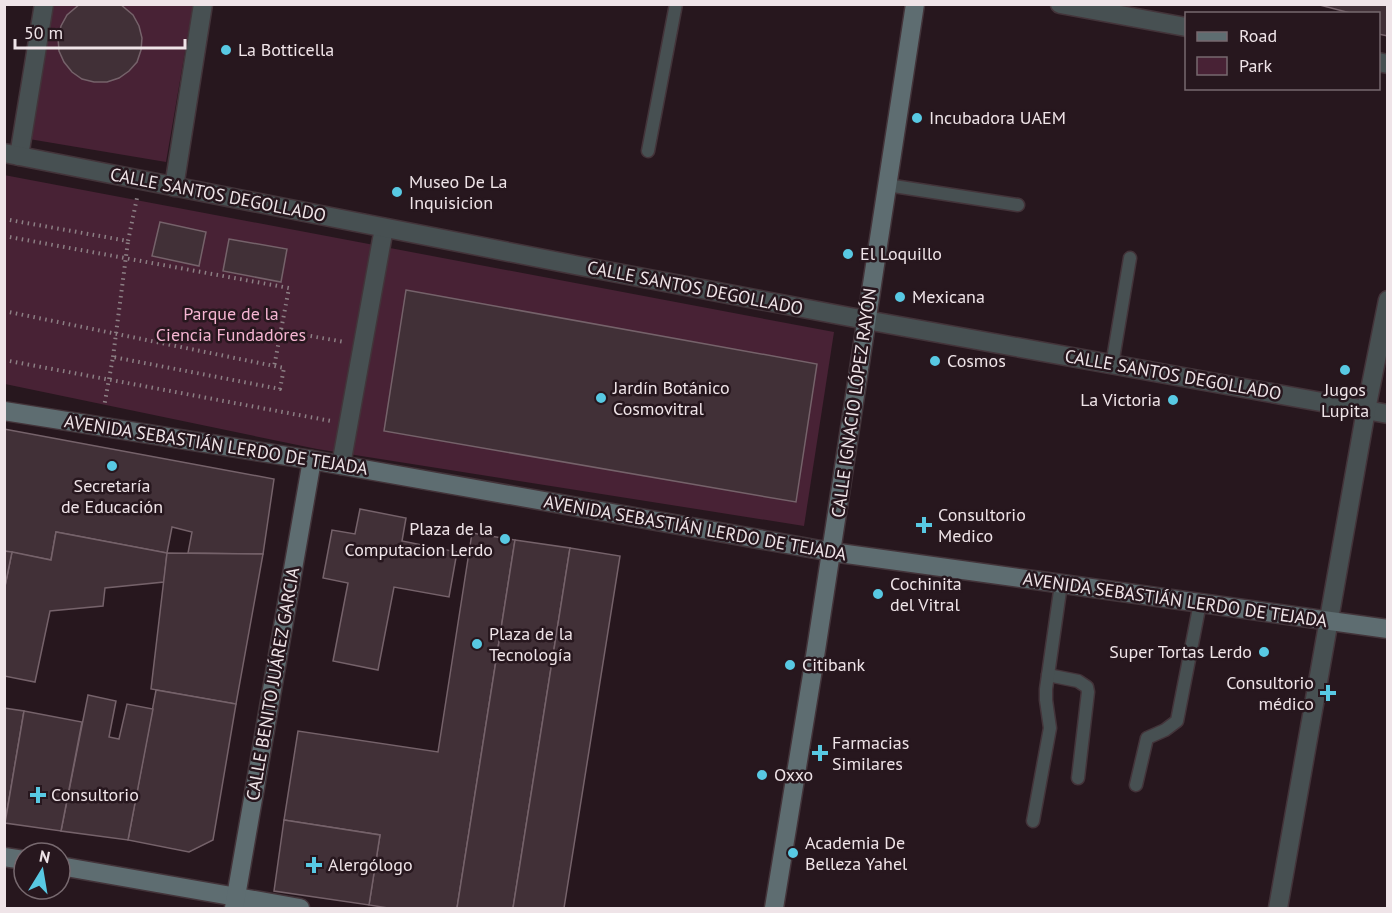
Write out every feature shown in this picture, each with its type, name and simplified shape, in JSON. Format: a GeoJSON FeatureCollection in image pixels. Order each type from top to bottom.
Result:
{"type":"FeatureCollection","features":[{"type":"Feature","properties":{"kind":"main road","name":"CALLE IGNACIO LÓPEZ RAYÓN"},"geometry":{"type":"LineString","coordinates":[[774,909],[832,552],[915,4]]}},
{"type":"Feature","properties":{"kind":"main road","name":"AVENIDA SEBASTIÁN LERDO DE TEJADA"},"geometry":{"type":"LineString","coordinates":[[4,411],[312,460],[832,552],[1388,629]]}},
{"type":"Feature","properties":{"kind":"main road","name":"CALLE BENITO JUÁREZ GARCIA"},"geometry":{"type":"LineString","coordinates":[[235,903],[312,460]]}},
{"type":"Feature","properties":{"kind":"main road"},"geometry":{"type":"LineString","coordinates":[[72,868],[160,882],[235,903],[300,909]]}},
{"type":"Feature","properties":{"kind":"street"},"geometry":{"type":"LineString","coordinates":[[12,154],[44,4]]}},
{"type":"Feature","properties":{"kind":"street"},"geometry":{"type":"LineString","coordinates":[[174,187],[203,4]]}},
{"type":"Feature","properties":{"kind":"street"},"geometry":{"type":"LineString","coordinates":[[1060,4],[1185,27]]}},
{"type":"Feature","properties":{"kind":"street","name":"CALLE SANTOS DEGOLLADO"},"geometry":{"type":"LineString","coordinates":[[12,154],[866,320],[1388,414]]}},
{"type":"Feature","properties":{"kind":"street"},"geometry":{"type":"LineString","coordinates":[[341,465],[384,228]]}},
{"type":"Feature","properties":{"kind":"street"},"geometry":{"type":"LineString","coordinates":[[1278,909],[1366,410],[1388,300]]}},
{"type":"Feature","properties":{"kind":"lane"},"geometry":{"type":"LineString","coordinates":[[648,151],[676,4]]}},
{"type":"Feature","properties":{"kind":"lane"},"geometry":{"type":"LineString","coordinates":[[886,185],[1018,205]]}},
{"type":"Feature","properties":{"kind":"lane"},"geometry":{"type":"LineString","coordinates":[[1112,365],[1130,258]]}},
{"type":"Feature","properties":{"kind":"lane"},"geometry":{"type":"LineString","coordinates":[[1033,821],[1050,728],[1046,700],[1061,584]]}},
{"type":"Feature","properties":{"kind":"lane"},"geometry":{"type":"LineString","coordinates":[[1136,784],[1147,738],[1165,730],[1177,721],[1200,603]]}},
{"type":"Feature","properties":{"kind":"lane"},"geometry":{"type":"LineString","coordinates":[[1048,675],[1078,681],[1087,687],[1078,778]]}},
{"type":"Feature","properties":{"kind":"path"},"geometry":{"type":"LineString","coordinates":[[100,426],[129,241],[141,180]]}},
{"type":"Feature","properties":{"kind":"path"},"geometry":{"type":"LineString","coordinates":[[4,219],[129,241]]}},
{"type":"Feature","properties":{"kind":"path"},"geometry":{"type":"LineString","coordinates":[[4,236],[289,288],[274,367]]}},
{"type":"Feature","properties":{"kind":"path"},"geometry":{"type":"LineString","coordinates":[[4,311],[284,368],[280,389],[112,357]]}},
{"type":"Feature","properties":{"kind":"path"},"geometry":{"type":"LineString","coordinates":[[281,331],[343,341]]}},
{"type":"Feature","properties":{"kind":"path"},"geometry":{"type":"LineString","coordinates":[[4,360],[349,425]]}},
{"type":"Feature","properties":{"kind":"green space"},"geometry":{"type":"Polygon","coordinates":[[[52,5],[193,5],[166,162],[29,139],[52,5]]]}},
{"type":"Feature","properties":{"kind":"green space","name":"Parque de la Ciencia Fundadores"},"geometry":{"type":"Polygon","coordinates":[[[4,175],[834,332],[804,526],[317,449],[5,384],[4,175]]]}},
{"type":"Feature","properties":{"kind":"building"},"geometry":{"type":"Polygon","coordinates":[[[80,4],[120,4],[133,15],[139,26],[142,38],[137,62],[119,78],[107,82],[82,79],[64,62],[59,51],[58,38],[61,26],[67,15],[80,4]]]}},
{"type":"Feature","properties":{"kind":"building"},"geometry":{"type":"Polygon","coordinates":[[[1316,4],[1388,4],[1388,36],[1380,34],[1380,12],[1346,12],[1316,4]]]}},
{"type":"Feature","properties":{"kind":"building"},"geometry":{"type":"Polygon","coordinates":[[[160,222],[206,232],[199,266],[152,256],[160,222]]]}},
{"type":"Feature","properties":{"kind":"building"},"geometry":{"type":"Polygon","coordinates":[[[229,239],[287,249],[281,282],[223,271],[229,239]]]}},
{"type":"Feature","properties":{"kind":"building","name":"Jardín Botánico Cosmovitral"},"geometry":{"type":"Polygon","coordinates":[[[406,290],[817,364],[796,502],[384,431],[406,290]]]}},
{"type":"Feature","properties":{"kind":"building"},"geometry":{"type":"Polygon","coordinates":[[[4,429],[274,479],[263,554],[188,553],[192,532],[172,527],[167,553],[56,532],[51,560],[4,551],[4,429]]]}},
{"type":"Feature","properties":{"kind":"building"},"geometry":{"type":"Polygon","coordinates":[[[360,509],[406,518],[402,541],[457,552],[449,597],[394,587],[378,670],[333,661],[348,583],[323,578],[332,530],[355,534],[360,509]]]}},
{"type":"Feature","properties":{"kind":"building"},"geometry":{"type":"Polygon","coordinates":[[[56,532],[167,553],[164,582],[105,588],[103,606],[50,611],[35,682],[4,676],[4,591],[12,552],[51,560],[56,532]]]}},
{"type":"Feature","properties":{"kind":"building","name":"Plaza de la Tecnología"},"geometry":{"type":"Polygon","coordinates":[[[472,533],[515,540],[457,908],[388,908],[369,905],[380,835],[284,820],[298,731],[438,752],[472,533]]]}},
{"type":"Feature","properties":{"kind":"building"},"geometry":{"type":"Polygon","coordinates":[[[515,540],[570,548],[513,908],[457,908],[515,540]]]}},
{"type":"Feature","properties":{"kind":"building"},"geometry":{"type":"Polygon","coordinates":[[[570,548],[620,556],[564,908],[513,908],[570,548]]]}},
{"type":"Feature","properties":{"kind":"building"},"geometry":{"type":"Polygon","coordinates":[[[4,551],[12,552],[4,591],[4,551]]]}},
{"type":"Feature","properties":{"kind":"building"},"geometry":{"type":"Polygon","coordinates":[[[167,553],[263,554],[236,704],[151,689],[167,553]]]}},
{"type":"Feature","properties":{"kind":"building"},"geometry":{"type":"Polygon","coordinates":[[[156,690],[236,704],[213,840],[189,852],[128,840],[156,690]]]}},
{"type":"Feature","properties":{"kind":"building"},"geometry":{"type":"Polygon","coordinates":[[[88,695],[116,701],[109,737],[119,739],[127,704],[153,709],[128,840],[61,831],[88,695]]]}},
{"type":"Feature","properties":{"kind":"building"},"geometry":{"type":"Polygon","coordinates":[[[4,708],[24,711],[5,823],[4,823],[4,708]]]}},
{"type":"Feature","properties":{"kind":"building"},"geometry":{"type":"Polygon","coordinates":[[[24,711],[82,722],[61,831],[5,823],[24,711]]]}},
{"type":"Feature","properties":{"kind":"building"},"geometry":{"type":"Polygon","coordinates":[[[284,820],[380,835],[369,905],[274,891],[284,820]]]}},
{"type":"Feature","properties":{"kind":"place","name":"La Botticella"},"geometry":{"type":"Point","coordinates":[226,50]}},
{"type":"Feature","properties":{"kind":"place","name":"Incubadora UAEM"},"geometry":{"type":"Point","coordinates":[917,118]}},
{"type":"Feature","properties":{"kind":"place","name":"Museo De La Inquisicion"},"geometry":{"type":"Point","coordinates":[397,192]}},
{"type":"Feature","properties":{"kind":"place","name":"El Loquillo"},"geometry":{"type":"Point","coordinates":[848,254]}},
{"type":"Feature","properties":{"kind":"place","name":"Mexicana"},"geometry":{"type":"Point","coordinates":[900,297]}},
{"type":"Feature","properties":{"kind":"place","name":"Cosmos"},"geometry":{"type":"Point","coordinates":[935,361]}},
{"type":"Feature","properties":{"kind":"place","name":"Jugos Lupita"},"geometry":{"type":"Point","coordinates":[1345,370]}},
{"type":"Feature","properties":{"kind":"place","name":"Jardín Botánico Cosmovitral"},"geometry":{"type":"Point","coordinates":[601,398]}},
{"type":"Feature","properties":{"kind":"place","name":"La Victoria"},"geometry":{"type":"Point","coordinates":[1173,400]}},
{"type":"Feature","properties":{"kind":"place","name":"Secretaría de Educación"},"geometry":{"type":"Point","coordinates":[112,466]}},
{"type":"Feature","properties":{"kind":"place","name":"Consultorio Medico"},"geometry":{"type":"Point","coordinates":[924,525]}},
{"type":"Feature","properties":{"kind":"place","name":"Plaza de la Computacion Lerdo"},"geometry":{"type":"Point","coordinates":[505,539]}},
{"type":"Feature","properties":{"kind":"place","name":"Cochinita del Vitral"},"geometry":{"type":"Point","coordinates":[878,594]}},
{"type":"Feature","properties":{"kind":"place","name":"Plaza de la Tecnología"},"geometry":{"type":"Point","coordinates":[477,644]}},
{"type":"Feature","properties":{"kind":"place","name":"Super Tortas Lerdo"},"geometry":{"type":"Point","coordinates":[1264,652]}},
{"type":"Feature","properties":{"kind":"place","name":"Citibank"},"geometry":{"type":"Point","coordinates":[790,665]}},
{"type":"Feature","properties":{"kind":"place","name":"Consultorio médico"},"geometry":{"type":"Point","coordinates":[1328,693]}},
{"type":"Feature","properties":{"kind":"place","name":"Farmacias Similares"},"geometry":{"type":"Point","coordinates":[820,753]}},
{"type":"Feature","properties":{"kind":"place","name":"Oxxo"},"geometry":{"type":"Point","coordinates":[762,775]}},
{"type":"Feature","properties":{"kind":"place","name":"Consultorio"},"geometry":{"type":"Point","coordinates":[38,795]}},
{"type":"Feature","properties":{"kind":"place","name":"Academia De Belleza Yahel"},"geometry":{"type":"Point","coordinates":[793,853]}},
{"type":"Feature","properties":{"kind":"place","name":"Alergólogo"},"geometry":{"type":"Point","coordinates":[314,865]}}]}
